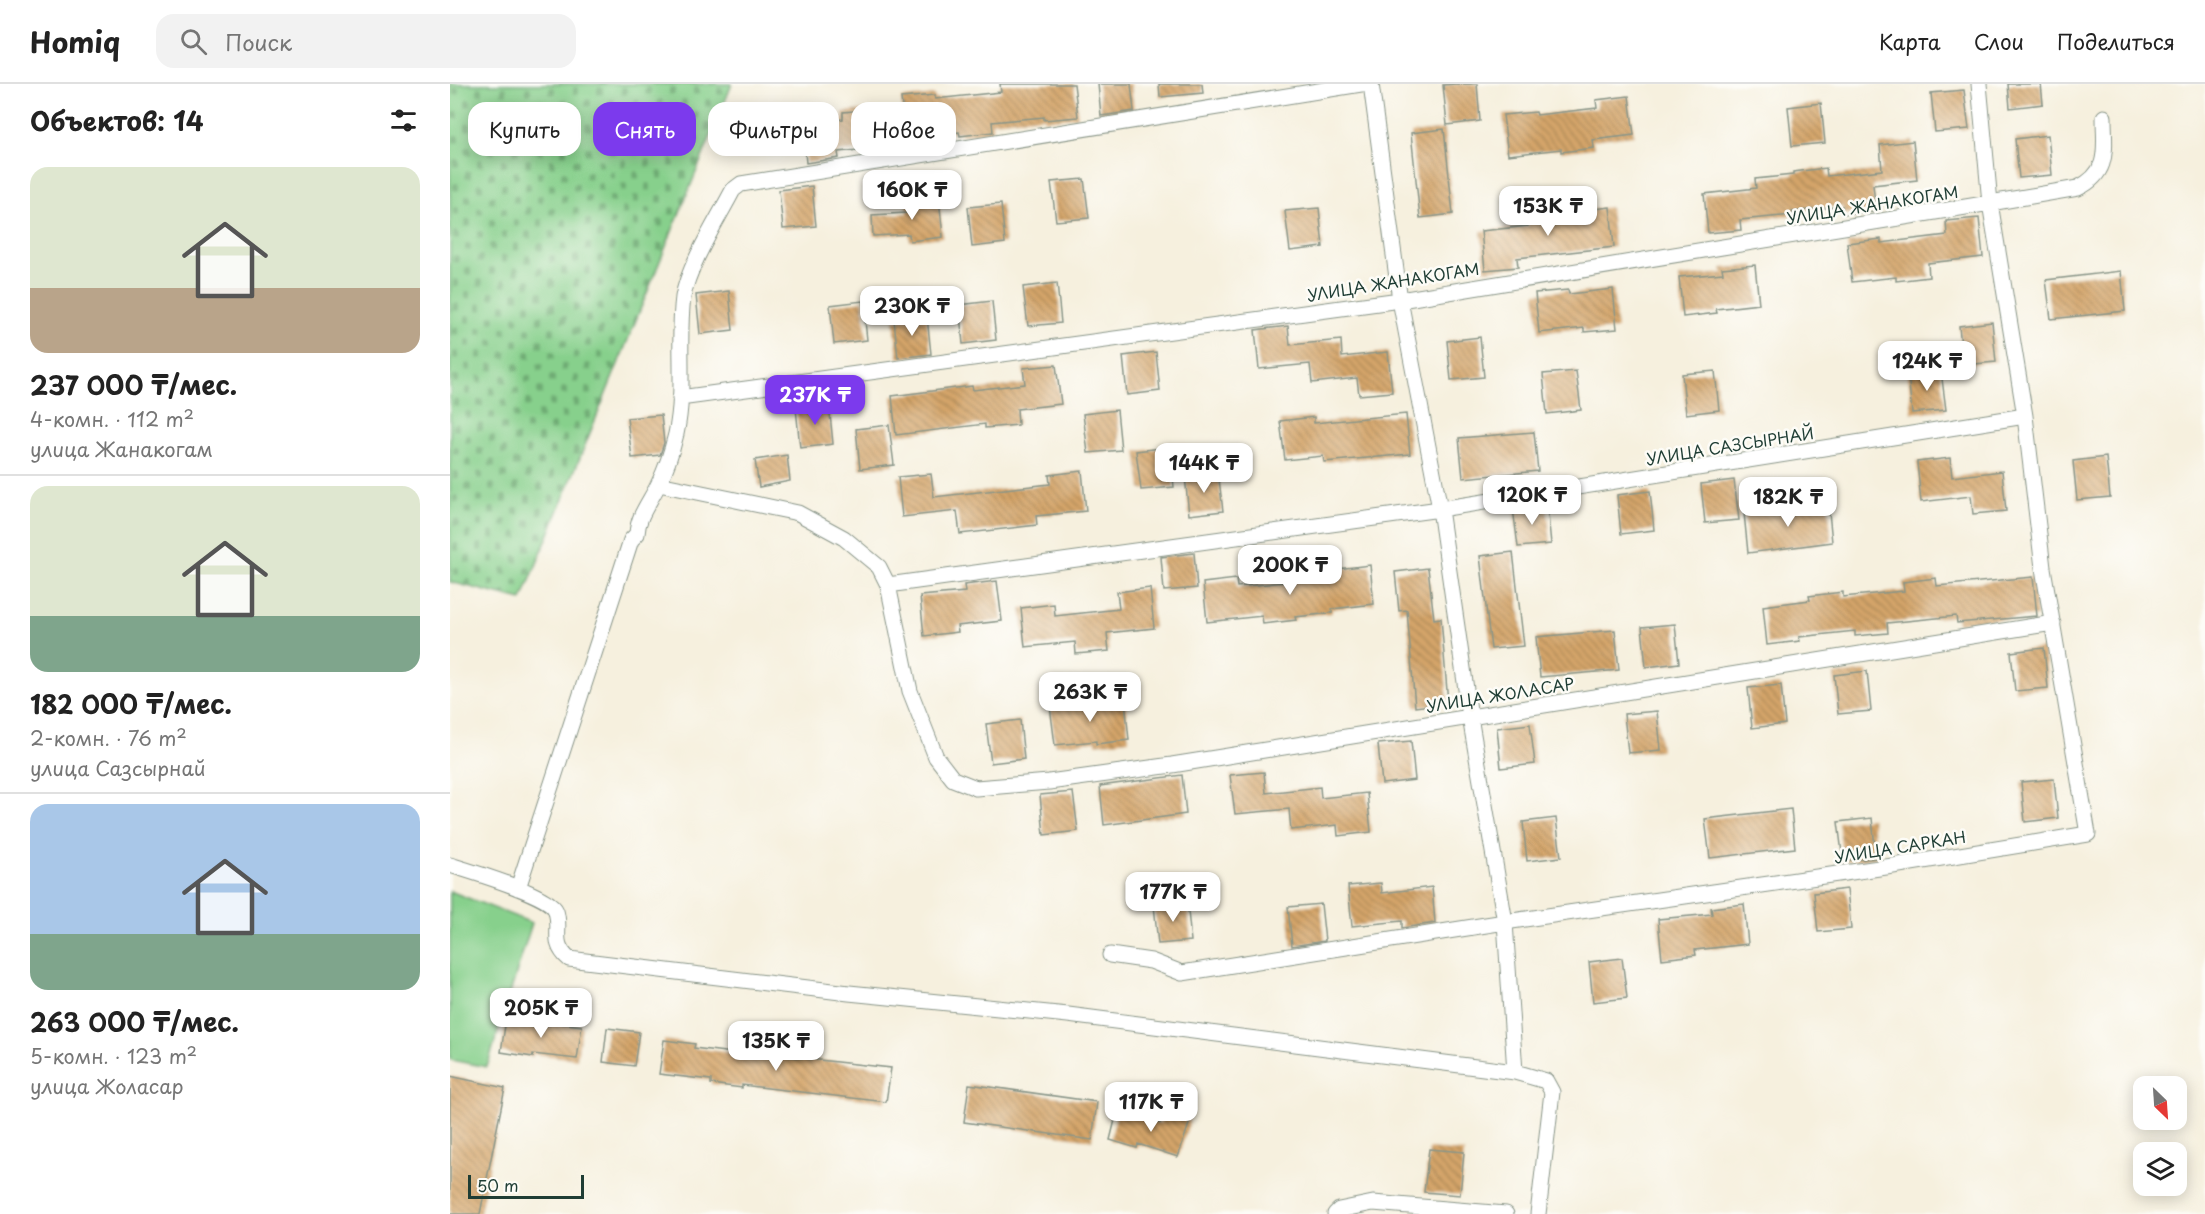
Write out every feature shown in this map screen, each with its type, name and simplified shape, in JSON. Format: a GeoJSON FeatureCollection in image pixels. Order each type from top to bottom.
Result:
{"type":"FeatureCollection","features":[{"type":"Feature","properties":{"kind":"street"},"geometry":{"type":"LineString","coordinates":[[518,888],[631,540],[637,534],[638,522],[659,484],[676,432],[680,398],[683,296],[697,259],[733,190],[741,184],[1361,84]]}},
{"type":"Feature","properties":{"kind":"street"},"geometry":{"type":"LineString","coordinates":[[1371,84],[1400,300],[1440,509],[1470,717],[1505,922],[1515,1072]]}},
{"type":"Feature","properties":{"kind":"street"},"geometry":{"type":"LineString","coordinates":[[1979,84],[1990,203],[2025,416],[2043,568],[2053,623]]}},
{"type":"Feature","properties":{"kind":"street","name":"УЛИЦА ЖАНАКОГАМ"},"geometry":{"type":"LineString","coordinates":[[680,398],[1400,300],[2078,188],[2097,176],[2103,160],[2104,117]]}},
{"type":"Feature","properties":{"kind":"street","name":"УЛИЦА САЗСЫРНАЙ"},"geometry":{"type":"LineString","coordinates":[[888,585],[1440,509],[2025,416]]}},
{"type":"Feature","properties":{"kind":"street"},"geometry":{"type":"LineString","coordinates":[[659,484],[798,513],[844,538],[879,567],[888,585]]}},
{"type":"Feature","properties":{"kind":"street","name":"УЛИЦА ЖОЛАСАР"},"geometry":{"type":"LineString","coordinates":[[888,585],[910,690],[936,757],[953,779],[976,788],[1049,782],[1172,765],[2053,623]]}},
{"type":"Feature","properties":{"kind":"street","name":"УЛИЦА САРКАН"},"geometry":{"type":"LineString","coordinates":[[1505,922],[1893,866],[2088,834],[2053,623]]}},
{"type":"Feature","properties":{"kind":"street"},"geometry":{"type":"LineString","coordinates":[[450,865],[518,888],[551,904],[556,912],[557,940],[562,952],[569,959],[849,993],[1068,1015],[1515,1072],[1546,1081],[1552,1092],[1538,1214]]}},
{"type":"Feature","properties":{"kind":"street"},"geometry":{"type":"LineString","coordinates":[[1110,955],[1151,961],[1182,973],[1505,922]]}},
{"type":"Feature","properties":{"kind":"street"},"geometry":{"type":"LineString","coordinates":[[1335,1214],[1339,1210],[1373,1203],[1506,1214]]}},
{"type":"Feature","properties":{"kind":"green space"},"geometry":{"type":"Polygon","coordinates":[[[450,84],[732,84],[725,102],[708,102],[708,143],[522,600],[450,582],[450,84]]]}},
{"type":"Feature","properties":{"kind":"green space"},"geometry":{"type":"Polygon","coordinates":[[[450,891],[532,923],[487,1067],[450,1060],[450,891]]]}},
{"type":"Feature","properties":{"kind":"building"},"geometry":{"type":"Polygon","coordinates":[[[1000,84],[1074,84],[1078,117],[1044,120],[1044,117],[992,122],[993,132],[960,136],[959,132],[956,132],[956,102],[902,102],[901,98],[935,95],[935,99],[1001,92],[1000,84]]]}},
{"type":"Feature","properties":{"kind":"building"},"geometry":{"type":"Polygon","coordinates":[[[1098,84],[1131,84],[1134,111],[1101,116],[1098,84]]]}},
{"type":"Feature","properties":{"kind":"building"},"geometry":{"type":"Polygon","coordinates":[[[1159,84],[1202,84],[1203,93],[1160,97],[1159,84]]]}},
{"type":"Feature","properties":{"kind":"building"},"geometry":{"type":"Polygon","coordinates":[[[1477,84],[1480,121],[1447,125],[1443,85],[1477,84]]]}},
{"type":"Feature","properties":{"kind":"building"},"geometry":{"type":"Polygon","coordinates":[[[2008,84],[2041,84],[2043,104],[2010,108],[2008,84]]]}},
{"type":"Feature","properties":{"kind":"building"},"geometry":{"type":"Polygon","coordinates":[[[1964,90],[1969,129],[1935,132],[1931,93],[1964,90]]]}},
{"type":"Feature","properties":{"kind":"building"},"geometry":{"type":"Polygon","coordinates":[[[1629,96],[1634,135],[1593,140],[1594,148],[1508,155],[1503,115],[1536,112],[1537,115],[1597,108],[1596,100],[1629,96]]]}},
{"type":"Feature","properties":{"kind":"building"},"geometry":{"type":"Polygon","coordinates":[[[1821,103],[1825,143],[1792,146],[1788,107],[1821,103]]]}},
{"type":"Feature","properties":{"kind":"building"},"geometry":{"type":"Polygon","coordinates":[[[851,111],[851,151],[839,152],[839,119],[843,119],[843,112],[851,111]]]}},
{"type":"Feature","properties":{"kind":"building"},"geometry":{"type":"Polygon","coordinates":[[[1444,129],[1453,214],[1420,218],[1411,133],[1444,129]]]}},
{"type":"Feature","properties":{"kind":"building"},"geometry":{"type":"Polygon","coordinates":[[[2048,135],[2052,175],[2019,178],[2015,139],[2048,135]]]}},
{"type":"Feature","properties":{"kind":"building"},"geometry":{"type":"Polygon","coordinates":[[[1913,141],[1917,180],[1873,185],[1876,211],[1843,214],[1842,206],[1792,212],[1793,215],[1740,220],[1741,230],[1708,233],[1704,194],[1756,188],[1755,179],[1793,175],[1793,172],[1826,168],[1827,176],[1882,170],[1880,145],[1913,141]]]}},
{"type":"Feature","properties":{"kind":"building"},"geometry":{"type":"Polygon","coordinates":[[[805,156],[839,156],[839,158],[806,163],[805,156]]]}},
{"type":"Feature","properties":{"kind":"building"},"geometry":{"type":"Polygon","coordinates":[[[1084,179],[1089,218],[1056,221],[1051,182],[1084,179]]]}},
{"type":"Feature","properties":{"kind":"building"},"geometry":{"type":"Polygon","coordinates":[[[812,186],[816,226],[783,229],[779,190],[812,186]]]}},
{"type":"Feature","properties":{"kind":"building"},"geometry":{"type":"Polygon","coordinates":[[[939,198],[943,237],[910,241],[909,234],[873,236],[872,215],[907,213],[906,202],[939,198]]]}},
{"type":"Feature","properties":{"kind":"building"},"geometry":{"type":"Polygon","coordinates":[[[1001,204],[1005,243],[972,247],[968,207],[1001,204]]]}},
{"type":"Feature","properties":{"kind":"building"},"geometry":{"type":"Polygon","coordinates":[[[1610,207],[1614,247],[1517,258],[1518,267],[1485,270],[1481,231],[1528,226],[1527,217],[1610,207]]]}},
{"type":"Feature","properties":{"kind":"building"},"geometry":{"type":"Polygon","coordinates":[[[1319,208],[1323,247],[1290,251],[1285,211],[1319,208]]]}},
{"type":"Feature","properties":{"kind":"building"},"geometry":{"type":"Polygon","coordinates":[[[1979,218],[1983,257],[1928,263],[1929,277],[1896,281],[1896,277],[1852,282],[1847,243],[1881,239],[1881,243],[1947,235],[1946,221],[1979,218]]]}},
{"type":"Feature","properties":{"kind":"building"},"geometry":{"type":"Polygon","coordinates":[[[1755,265],[1759,304],[1716,309],[1717,313],[1683,317],[1679,277],[1723,273],[1722,268],[1755,265]]]}},
{"type":"Feature","properties":{"kind":"building"},"geometry":{"type":"Polygon","coordinates":[[[2121,271],[2125,311],[2051,319],[2046,280],[2121,271]]]}},
{"type":"Feature","properties":{"kind":"building"},"geometry":{"type":"Polygon","coordinates":[[[1057,283],[1061,323],[1028,326],[1023,287],[1057,283]]]}},
{"type":"Feature","properties":{"kind":"building"},"geometry":{"type":"Polygon","coordinates":[[[1613,289],[1617,329],[1584,332],[1584,328],[1539,333],[1535,293],[1568,290],[1569,294],[1613,289]]]}},
{"type":"Feature","properties":{"kind":"building"},"geometry":{"type":"Polygon","coordinates":[[[729,291],[733,330],[700,334],[696,295],[729,291]]]}},
{"type":"Feature","properties":{"kind":"building"},"geometry":{"type":"Polygon","coordinates":[[[863,301],[867,340],[834,344],[830,305],[863,301]]]}},
{"type":"Feature","properties":{"kind":"building"},"geometry":{"type":"Polygon","coordinates":[[[992,301],[996,340],[963,344],[959,305],[992,301]]]}},
{"type":"Feature","properties":{"kind":"building"},"geometry":{"type":"Polygon","coordinates":[[[927,317],[931,354],[898,358],[894,320],[927,317]]]}},
{"type":"Feature","properties":{"kind":"building"},"geometry":{"type":"Polygon","coordinates":[[[1992,322],[1996,362],[1963,365],[1959,326],[1992,322]]]}},
{"type":"Feature","properties":{"kind":"building"},"geometry":{"type":"Polygon","coordinates":[[[1288,326],[1290,345],[1341,340],[1342,357],[1388,352],[1392,392],[1359,395],[1357,378],[1312,383],[1310,364],[1259,369],[1255,330],[1288,326]]]}},
{"type":"Feature","properties":{"kind":"building"},"geometry":{"type":"Polygon","coordinates":[[[1480,337],[1484,377],[1451,380],[1447,341],[1480,337]]]}},
{"type":"Feature","properties":{"kind":"building"},"geometry":{"type":"Polygon","coordinates":[[[1156,352],[1160,391],[1127,395],[1123,356],[1156,352]]]}},
{"type":"Feature","properties":{"kind":"building"},"geometry":{"type":"Polygon","coordinates":[[[1056,365],[1061,404],[1017,409],[1018,425],[985,428],[985,424],[896,435],[892,396],[972,386],[973,390],[1025,384],[1023,368],[1056,365]]]}},
{"type":"Feature","properties":{"kind":"building"},"geometry":{"type":"Polygon","coordinates":[[[1576,371],[1581,410],[1547,414],[1543,374],[1576,371]]]}},
{"type":"Feature","properties":{"kind":"building"},"geometry":{"type":"Polygon","coordinates":[[[1715,371],[1719,410],[1686,414],[1682,374],[1715,371]]]}},
{"type":"Feature","properties":{"kind":"building"},"geometry":{"type":"Polygon","coordinates":[[[1941,371],[1946,410],[1912,413],[1908,374],[1941,371]]]}},
{"type":"Feature","properties":{"kind":"building"},"geometry":{"type":"Polygon","coordinates":[[[829,404],[833,444],[800,448],[796,408],[829,404]]]}},
{"type":"Feature","properties":{"kind":"building"},"geometry":{"type":"Polygon","coordinates":[[[1117,410],[1121,450],[1088,453],[1083,414],[1117,410]]]}},
{"type":"Feature","properties":{"kind":"building"},"geometry":{"type":"Polygon","coordinates":[[[1406,414],[1410,454],[1324,462],[1323,456],[1285,460],[1280,421],[1314,417],[1314,423],[1406,414]]]}},
{"type":"Feature","properties":{"kind":"building"},"geometry":{"type":"Polygon","coordinates":[[[661,415],[664,443],[660,455],[632,458],[627,418],[661,415]]]}},
{"type":"Feature","properties":{"kind":"building"},"geometry":{"type":"Polygon","coordinates":[[[889,425],[894,465],[860,469],[856,429],[889,425]]]}},
{"type":"Feature","properties":{"kind":"building"},"geometry":{"type":"Polygon","coordinates":[[[1534,432],[1538,471],[1463,478],[1459,438],[1534,432]]]}},
{"type":"Feature","properties":{"kind":"building"},"geometry":{"type":"Polygon","coordinates":[[[1170,447],[1174,487],[1141,490],[1136,451],[1170,447]]]}},
{"type":"Feature","properties":{"kind":"building"},"geometry":{"type":"Polygon","coordinates":[[[787,455],[790,481],[759,487],[755,460],[787,455]]]}},
{"type":"Feature","properties":{"kind":"building"},"geometry":{"type":"Polygon","coordinates":[[[2106,457],[2110,497],[2077,500],[2073,461],[2106,457]]]}},
{"type":"Feature","properties":{"kind":"building"},"geometry":{"type":"Polygon","coordinates":[[[1950,458],[1952,477],[2002,471],[2006,511],[1973,514],[1971,496],[1921,502],[1917,462],[1950,458]]]}},
{"type":"Feature","properties":{"kind":"building"},"geometry":{"type":"Polygon","coordinates":[[[1082,471],[1086,511],[1036,516],[1037,525],[960,534],[957,511],[902,517],[898,477],[931,474],[934,497],[1050,484],[1049,475],[1082,471]]]}},
{"type":"Feature","properties":{"kind":"building"},"geometry":{"type":"Polygon","coordinates":[[[1218,472],[1223,511],[1189,515],[1185,476],[1218,472]]]}},
{"type":"Feature","properties":{"kind":"building"},"geometry":{"type":"Polygon","coordinates":[[[1734,480],[1739,520],[1705,523],[1701,484],[1734,480]]]}},
{"type":"Feature","properties":{"kind":"building"},"geometry":{"type":"Polygon","coordinates":[[[1650,491],[1654,530],[1621,534],[1617,495],[1650,491]]]}},
{"type":"Feature","properties":{"kind":"building"},"geometry":{"type":"Polygon","coordinates":[[[1828,502],[1832,542],[1748,553],[1744,513],[1828,502]]]}},
{"type":"Feature","properties":{"kind":"building"},"geometry":{"type":"Polygon","coordinates":[[[1547,504],[1551,544],[1518,547],[1513,508],[1547,504]]]}},
{"type":"Feature","properties":{"kind":"building"},"geometry":{"type":"Polygon","coordinates":[[[1513,552],[1524,646],[1491,649],[1480,556],[1513,552]]]}},
{"type":"Feature","properties":{"kind":"building"},"geometry":{"type":"Polygon","coordinates":[[[1194,553],[1197,588],[1164,591],[1161,557],[1194,553]]]}},
{"type":"Feature","properties":{"kind":"building"},"geometry":{"type":"Polygon","coordinates":[[[1370,565],[1374,604],[1332,609],[1332,613],[1295,617],[1296,620],[1263,624],[1262,616],[1207,622],[1203,583],[1236,579],[1237,587],[1295,581],[1295,577],[1370,565]]]}},
{"type":"Feature","properties":{"kind":"building"},"geometry":{"type":"Polygon","coordinates":[[[1428,568],[1434,619],[1441,618],[1448,703],[1415,707],[1407,610],[1399,611],[1395,572],[1428,568]]]}},
{"type":"Feature","properties":{"kind":"building"},"geometry":{"type":"Polygon","coordinates":[[[2033,577],[2037,616],[1957,623],[1956,616],[1887,623],[1888,633],[1855,636],[1855,631],[1799,637],[1800,641],[1767,645],[1763,606],[1810,600],[1809,596],[1843,592],[1843,597],[1904,591],[1903,582],[1936,578],[1937,586],[2033,577]]]}},
{"type":"Feature","properties":{"kind":"building"},"geometry":{"type":"Polygon","coordinates":[[[997,581],[1002,621],[957,626],[958,632],[924,636],[920,596],[965,592],[964,585],[997,581]]]}},
{"type":"Feature","properties":{"kind":"building"},"geometry":{"type":"Polygon","coordinates":[[[1150,588],[1154,628],[1107,633],[1109,651],[1076,654],[1075,642],[1025,647],[1021,608],[1054,604],[1055,616],[1119,609],[1117,592],[1150,588]]]}},
{"type":"Feature","properties":{"kind":"building"},"geometry":{"type":"Polygon","coordinates":[[[1675,624],[1679,663],[1646,667],[1642,627],[1675,624]]]}},
{"type":"Feature","properties":{"kind":"building"},"geometry":{"type":"Polygon","coordinates":[[[1615,630],[1619,670],[1540,677],[1536,637],[1615,630]]]}},
{"type":"Feature","properties":{"kind":"building"},"geometry":{"type":"Polygon","coordinates":[[[2044,648],[2048,688],[2015,691],[2011,652],[2044,648]]]}},
{"type":"Feature","properties":{"kind":"building"},"geometry":{"type":"Polygon","coordinates":[[[1867,671],[1871,711],[1838,714],[1834,675],[1867,671]]]}},
{"type":"Feature","properties":{"kind":"building"},"geometry":{"type":"Polygon","coordinates":[[[1781,685],[1785,724],[1752,728],[1748,688],[1781,685]]]}},
{"type":"Feature","properties":{"kind":"building"},"geometry":{"type":"Polygon","coordinates":[[[1125,701],[1129,740],[1055,745],[1050,706],[1125,701]]]}},
{"type":"Feature","properties":{"kind":"building"},"geometry":{"type":"Polygon","coordinates":[[[1657,711],[1661,750],[1628,753],[1624,714],[1657,711]]]}},
{"type":"Feature","properties":{"kind":"building"},"geometry":{"type":"Polygon","coordinates":[[[1020,720],[1024,759],[991,763],[986,724],[1020,720]]]}},
{"type":"Feature","properties":{"kind":"building"},"geometry":{"type":"Polygon","coordinates":[[[1530,724],[1535,764],[1501,768],[1497,728],[1530,724]]]}},
{"type":"Feature","properties":{"kind":"building"},"geometry":{"type":"Polygon","coordinates":[[[1411,741],[1415,780],[1382,784],[1378,744],[1411,741]]]}},
{"type":"Feature","properties":{"kind":"building"},"geometry":{"type":"Polygon","coordinates":[[[1264,772],[1266,793],[1320,787],[1321,798],[1367,793],[1371,832],[1338,836],[1337,825],[1291,830],[1289,809],[1235,814],[1230,775],[1264,772]]]}},
{"type":"Feature","properties":{"kind":"building"},"geometry":{"type":"Polygon","coordinates":[[[1182,775],[1186,814],[1104,825],[1100,786],[1182,775]]]}},
{"type":"Feature","properties":{"kind":"building"},"geometry":{"type":"Polygon","coordinates":[[[2054,779],[2058,818],[2025,822],[2021,782],[2054,779]]]}},
{"type":"Feature","properties":{"kind":"building"},"geometry":{"type":"Polygon","coordinates":[[[1073,792],[1078,831],[1044,835],[1040,795],[1073,792]]]}},
{"type":"Feature","properties":{"kind":"building"},"geometry":{"type":"Polygon","coordinates":[[[1791,809],[1795,848],[1710,858],[1705,819],[1791,809]]]}},
{"type":"Feature","properties":{"kind":"building"},"geometry":{"type":"Polygon","coordinates":[[[1556,818],[1561,857],[1527,861],[1523,822],[1556,818]]]}},
{"type":"Feature","properties":{"kind":"building"},"geometry":{"type":"Polygon","coordinates":[[[1872,818],[1876,858],[1843,861],[1838,822],[1872,818]]]}},
{"type":"Feature","properties":{"kind":"building"},"geometry":{"type":"Polygon","coordinates":[[[1381,883],[1382,893],[1432,887],[1435,923],[1402,928],[1402,921],[1352,926],[1348,886],[1381,883]]]}},
{"type":"Feature","properties":{"kind":"building"},"geometry":{"type":"Polygon","coordinates":[[[1847,889],[1851,929],[1818,932],[1814,893],[1847,889]]]}},
{"type":"Feature","properties":{"kind":"building"},"geometry":{"type":"Polygon","coordinates":[[[1187,901],[1191,941],[1158,944],[1154,905],[1187,901]]]}},
{"type":"Feature","properties":{"kind":"building"},"geometry":{"type":"Polygon","coordinates":[[[1321,904],[1325,941],[1292,946],[1288,907],[1321,904]]]}},
{"type":"Feature","properties":{"kind":"building"},"geometry":{"type":"Polygon","coordinates":[[[1744,904],[1748,944],[1695,950],[1696,955],[1662,959],[1658,919],[1712,914],[1711,908],[1744,904]]]}},
{"type":"Feature","properties":{"kind":"building"},"geometry":{"type":"Polygon","coordinates":[[[1622,958],[1627,998],[1593,1002],[1589,962],[1622,958]]]}},
{"type":"Feature","properties":{"kind":"building"},"geometry":{"type":"Polygon","coordinates":[[[506,1019],[550,1025],[550,1022],[582,1026],[577,1059],[533,1054],[533,1057],[501,1052],[506,1019]]]}},
{"type":"Feature","properties":{"kind":"building"},"geometry":{"type":"Polygon","coordinates":[[[607,1028],[639,1032],[634,1066],[603,1062],[607,1028]]]}},
{"type":"Feature","properties":{"kind":"building"},"geometry":{"type":"Polygon","coordinates":[[[664,1040],[695,1044],[694,1048],[764,1057],[765,1054],[891,1068],[886,1102],[742,1085],[742,1088],[711,1084],[711,1080],[659,1074],[664,1040]]]}},
{"type":"Feature","properties":{"kind":"building"},"geometry":{"type":"Polygon","coordinates":[[[450,1076],[505,1088],[480,1214],[450,1214],[450,1076]]]}},
{"type":"Feature","properties":{"kind":"building"},"geometry":{"type":"Polygon","coordinates":[[[969,1084],[1097,1102],[1092,1140],[964,1122],[969,1084]]]}},
{"type":"Feature","properties":{"kind":"building"},"geometry":{"type":"Polygon","coordinates":[[[1117,1112],[1160,1123],[1164,1113],[1190,1121],[1178,1157],[1138,1144],[1137,1148],[1110,1140],[1117,1112]]]}},
{"type":"Feature","properties":{"kind":"building"},"geometry":{"type":"Polygon","coordinates":[[[1429,1149],[1464,1152],[1460,1195],[1424,1192],[1429,1149]]]}}]}
